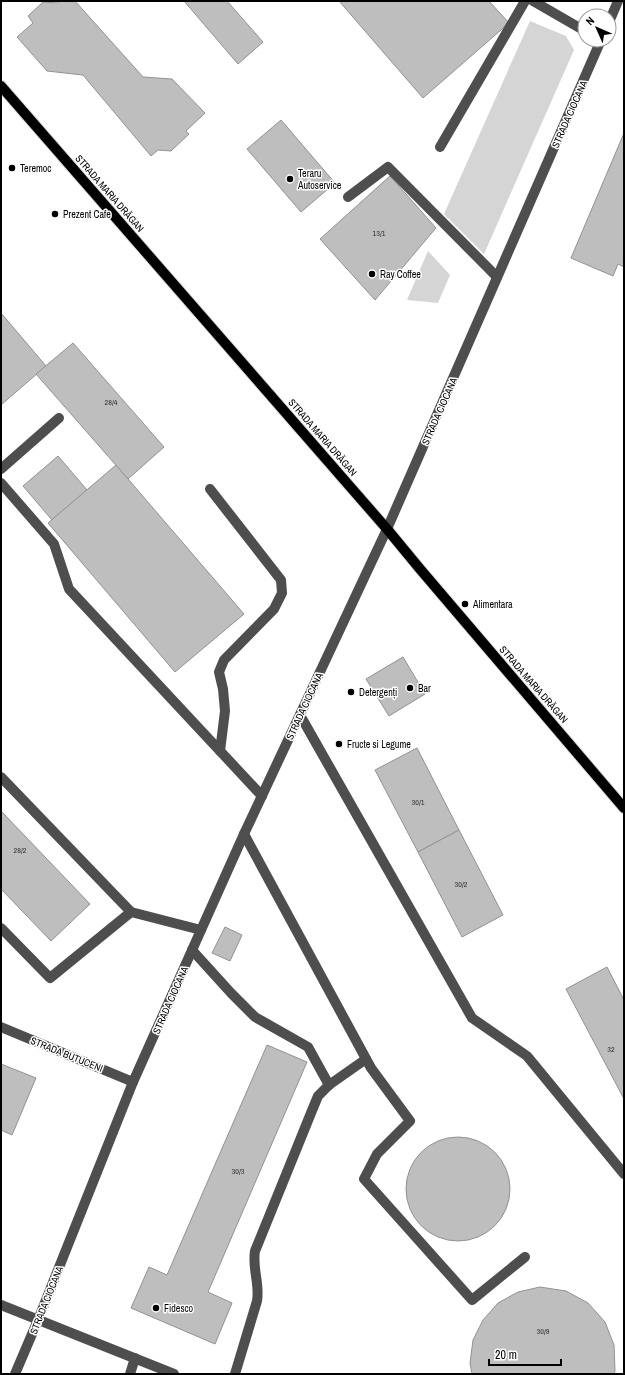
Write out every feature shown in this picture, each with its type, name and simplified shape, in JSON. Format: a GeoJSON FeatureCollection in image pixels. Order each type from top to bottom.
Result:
{"type":"FeatureCollection","features":[{"type":"Feature","properties":{"kind":"main road","name":"STRADA MARIA DRĂGAN"},"geometry":{"type":"LineString","coordinates":[[1,86],[387,529],[624,808]]}},
{"type":"Feature","properties":{"kind":"street"},"geometry":{"type":"LineString","coordinates":[[440,147],[525,1]]}},
{"type":"Feature","properties":{"kind":"street"},"geometry":{"type":"LineString","coordinates":[[533,1],[577,26]]}},
{"type":"Feature","properties":{"kind":"street","name":"STRADA CIOCANA"},"geometry":{"type":"LineString","coordinates":[[15,1374],[134,1082],[244,834],[387,529],[597,48]]}},
{"type":"Feature","properties":{"kind":"street"},"geometry":{"type":"LineString","coordinates":[[348,197],[388,167],[497,277]]}},
{"type":"Feature","properties":{"kind":"street"},"geometry":{"type":"LineString","coordinates":[[1,468],[59,418]]}},
{"type":"Feature","properties":{"kind":"street"},"geometry":{"type":"LineString","coordinates":[[1,483],[54,544],[69,590],[262,796]]}},
{"type":"Feature","properties":{"kind":"street"},"geometry":{"type":"LineString","coordinates":[[210,490],[281,580],[282,593],[274,609],[224,660],[219,672],[223,689],[225,711],[220,751]]}},
{"type":"Feature","properties":{"kind":"street"},"geometry":{"type":"LineString","coordinates":[[300,715],[472,1018],[527,1056],[624,1174]]}},
{"type":"Feature","properties":{"kind":"street"},"geometry":{"type":"LineString","coordinates":[[1,777],[131,912],[201,930]]}},
{"type":"Feature","properties":{"kind":"street"},"geometry":{"type":"LineString","coordinates":[[244,834],[371,1068],[410,1121],[377,1154],[364,1179],[472,1300],[524,1257]]}},
{"type":"Feature","properties":{"kind":"street"},"geometry":{"type":"LineString","coordinates":[[1,928],[50,978],[131,912]]}},
{"type":"Feature","properties":{"kind":"street"},"geometry":{"type":"LineString","coordinates":[[192,950],[255,1017],[277,1028],[308,1047],[329,1085]]}},
{"type":"Feature","properties":{"kind":"street","name":"STRADA BUTUCENI"},"geometry":{"type":"LineString","coordinates":[[1,1027],[134,1082]]}},
{"type":"Feature","properties":{"kind":"street"},"geometry":{"type":"LineString","coordinates":[[235,1374],[259,1292],[253,1264],[255,1251],[318,1096],[329,1085],[366,1059]]}},
{"type":"Feature","properties":{"kind":"street"},"geometry":{"type":"LineString","coordinates":[[1,1305],[174,1374]]}},
{"type":"Feature","properties":{"kind":"street"},"geometry":{"type":"LineString","coordinates":[[130,1374],[135,1358]]}},
{"type":"Feature","properties":{"kind":"shaded area"},"geometry":{"type":"Polygon","coordinates":[[[530,21],[566,36],[574,50],[484,254],[444,214],[530,21]]]}},
{"type":"Feature","properties":{"kind":"shaded area"},"geometry":{"type":"Polygon","coordinates":[[[428,251],[450,275],[438,303],[407,300],[428,251]]]}},
{"type":"Feature","properties":{"kind":"building"},"geometry":{"type":"Polygon","coordinates":[[[60,1],[75,1],[143,77],[172,79],[205,113],[186,131],[189,134],[171,151],[158,150],[151,156],[83,75],[47,71],[17,37],[33,23],[28,16],[43,2],[58,3],[60,1]]]}},
{"type":"Feature","properties":{"kind":"building"},"geometry":{"type":"Polygon","coordinates":[[[184,1],[227,1],[263,42],[238,64],[184,1]]]}},
{"type":"Feature","properties":{"kind":"building"},"geometry":{"type":"Polygon","coordinates":[[[339,1],[489,1],[509,23],[423,98],[339,1]]]}},
{"type":"Feature","properties":{"kind":"building"},"geometry":{"type":"Polygon","coordinates":[[[281,120],[335,183],[301,212],[247,149],[281,120]]]}},
{"type":"Feature","properties":{"kind":"building"},"geometry":{"type":"Polygon","coordinates":[[[624,133],[624,267],[618,264],[613,276],[571,258],[624,133]]]}},
{"type":"Feature","properties":{"kind":"building"},"geometry":{"type":"Polygon","coordinates":[[[390,176],[436,228],[375,300],[320,239],[390,176]]]}},
{"type":"Feature","properties":{"kind":"building"},"geometry":{"type":"Polygon","coordinates":[[[1,313],[46,366],[1,405],[1,313]]]}},
{"type":"Feature","properties":{"kind":"building"},"geometry":{"type":"Polygon","coordinates":[[[73,343],[164,447],[128,479],[36,374],[73,343]]]}},
{"type":"Feature","properties":{"kind":"building"},"geometry":{"type":"Polygon","coordinates":[[[58,456],[87,490],[52,520],[23,486],[58,456]]]}},
{"type":"Feature","properties":{"kind":"building"},"geometry":{"type":"Polygon","coordinates":[[[116,465],[244,614],[175,672],[48,523],[116,465]]]}},
{"type":"Feature","properties":{"kind":"building"},"geometry":{"type":"Polygon","coordinates":[[[403,657],[425,694],[389,716],[366,679],[403,657]]]}},
{"type":"Feature","properties":{"kind":"building"},"geometry":{"type":"Polygon","coordinates":[[[417,748],[459,830],[418,852],[375,770],[417,748]]]}},
{"type":"Feature","properties":{"kind":"building"},"geometry":{"type":"Polygon","coordinates":[[[1,811],[90,904],[51,941],[1,889],[1,811]]]}},
{"type":"Feature","properties":{"kind":"building"},"geometry":{"type":"Polygon","coordinates":[[[459,830],[503,915],[462,937],[418,852],[459,830]]]}},
{"type":"Feature","properties":{"kind":"building"},"geometry":{"type":"Polygon","coordinates":[[[225,927],[242,935],[230,961],[212,953],[225,927]]]}},
{"type":"Feature","properties":{"kind":"building"},"geometry":{"type":"Polygon","coordinates":[[[607,967],[624,1000],[624,1099],[566,989],[607,967]]]}},
{"type":"Feature","properties":{"kind":"building"},"geometry":{"type":"Polygon","coordinates":[[[267,1045],[307,1062],[208,1292],[232,1303],[215,1344],[131,1308],[149,1267],[167,1275],[267,1045]]]}},
{"type":"Feature","properties":{"kind":"building"},"geometry":{"type":"Polygon","coordinates":[[[1,1064],[36,1078],[12,1135],[1,1130],[1,1064]]]}},
{"type":"Feature","properties":{"kind":"building"},"geometry":{"type":"Polygon","coordinates":[[[458,1137],[478,1141],[495,1152],[506,1169],[510,1189],[506,1209],[495,1226],[478,1237],[458,1241],[438,1237],[421,1226],[410,1209],[406,1189],[410,1169],[421,1152],[438,1141],[458,1137]]]}},
{"type":"Feature","properties":{"kind":"building"},"geometry":{"type":"Polygon","coordinates":[[[540,1287],[566,1291],[588,1303],[605,1322],[614,1345],[614,1374],[472,1374],[470,1363],[473,1340],[483,1320],[498,1303],[518,1292],[540,1287]]]}},
{"type":"Feature","properties":{"kind":"place","name":"Teremoc"},"geometry":{"type":"Point","coordinates":[12,168]}},
{"type":"Feature","properties":{"kind":"place","name":"Teraru Autoservice"},"geometry":{"type":"Point","coordinates":[290,179]}},
{"type":"Feature","properties":{"kind":"place","name":"Prezent Cafe"},"geometry":{"type":"Point","coordinates":[55,214]}},
{"type":"Feature","properties":{"kind":"place","name":"Ray Coffee"},"geometry":{"type":"Point","coordinates":[372,274]}},
{"type":"Feature","properties":{"kind":"place","name":"Alimentara"},"geometry":{"type":"Point","coordinates":[465,604]}},
{"type":"Feature","properties":{"kind":"place","name":"Bar"},"geometry":{"type":"Point","coordinates":[410,688]}},
{"type":"Feature","properties":{"kind":"place","name":"Detergenți"},"geometry":{"type":"Point","coordinates":[351,692]}},
{"type":"Feature","properties":{"kind":"place","name":"Fructe si Legume"},"geometry":{"type":"Point","coordinates":[339,744]}},
{"type":"Feature","properties":{"kind":"place","name":"Fidesco"},"geometry":{"type":"Point","coordinates":[156,1308]}}]}
